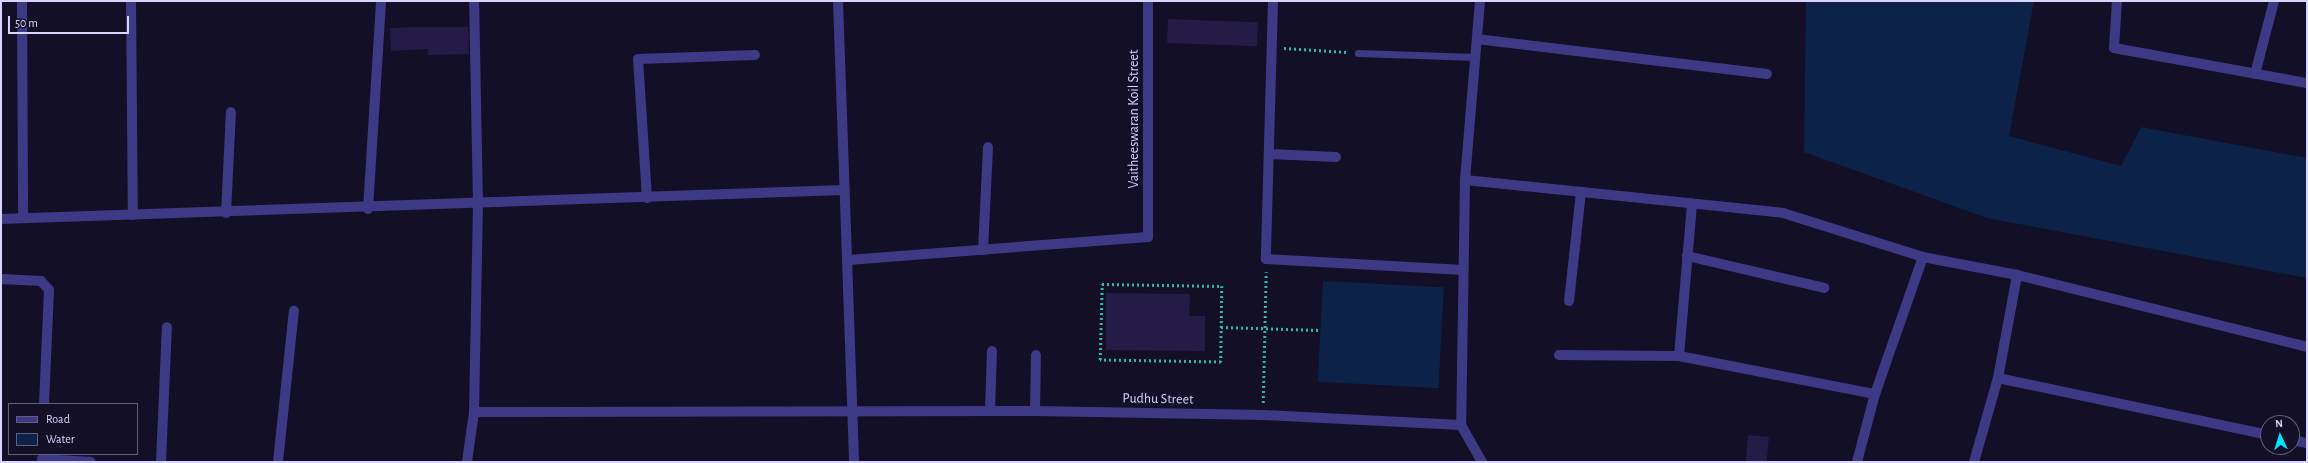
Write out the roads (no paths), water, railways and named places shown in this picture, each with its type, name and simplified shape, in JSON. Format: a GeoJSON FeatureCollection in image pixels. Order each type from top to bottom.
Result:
{"type":"FeatureCollection","features":[{"type":"Feature","properties":{"kind":"street"},"geometry":{"type":"LineString","coordinates":[[22,1],[23,218]]}},
{"type":"Feature","properties":{"kind":"street"},"geometry":{"type":"LineString","coordinates":[[132,1],[133,215]]}},
{"type":"Feature","properties":{"kind":"street"},"geometry":{"type":"LineString","coordinates":[[368,209],[381,1]]}},
{"type":"Feature","properties":{"kind":"street"},"geometry":{"type":"LineString","coordinates":[[467,462],[474,412],[478,204],[474,1]]}},
{"type":"Feature","properties":{"kind":"street"},"geometry":{"type":"LineString","coordinates":[[838,1],[854,410],[854,462]]}},
{"type":"Feature","properties":{"kind":"street","name":"Vaitheeswaran Koil Street"},"geometry":{"type":"LineString","coordinates":[[982,250],[1148,237],[1148,1]]}},
{"type":"Feature","properties":{"kind":"street"},"geometry":{"type":"LineString","coordinates":[[1273,1],[1266,259],[1464,270]]}},
{"type":"Feature","properties":{"kind":"street"},"geometry":{"type":"LineString","coordinates":[[1480,1],[1465,180],[1461,425],[1482,462]]}},
{"type":"Feature","properties":{"kind":"street"},"geometry":{"type":"LineString","coordinates":[[2117,1],[2114,48],[2307,83]]}},
{"type":"Feature","properties":{"kind":"street"},"geometry":{"type":"LineString","coordinates":[[2255,74],[2274,1]]}},
{"type":"Feature","properties":{"kind":"street"},"geometry":{"type":"LineString","coordinates":[[1477,39],[1767,74]]}},
{"type":"Feature","properties":{"kind":"street"},"geometry":{"type":"LineString","coordinates":[[647,198],[638,59],[755,55]]}},
{"type":"Feature","properties":{"kind":"street"},"geometry":{"type":"LineString","coordinates":[[226,213],[231,112]]}},
{"type":"Feature","properties":{"kind":"street"},"geometry":{"type":"LineString","coordinates":[[848,260],[982,250],[988,147]]}},
{"type":"Feature","properties":{"kind":"street"},"geometry":{"type":"LineString","coordinates":[[1269,154],[1336,157]]}},
{"type":"Feature","properties":{"kind":"street"},"geometry":{"type":"LineString","coordinates":[[1465,180],[1783,214],[1923,257],[2018,275],[2307,347]]}},
{"type":"Feature","properties":{"kind":"street"},"geometry":{"type":"LineString","coordinates":[[1,219],[368,209],[845,190]]}},
{"type":"Feature","properties":{"kind":"street"},"geometry":{"type":"LineString","coordinates":[[1569,301],[1581,192]]}},
{"type":"Feature","properties":{"kind":"street"},"geometry":{"type":"LineString","coordinates":[[1679,356],[1692,204]]}},
{"type":"Feature","properties":{"kind":"street"},"geometry":{"type":"LineString","coordinates":[[1687,256],[1824,288]]}},
{"type":"Feature","properties":{"kind":"street"},"geometry":{"type":"LineString","coordinates":[[1857,462],[1875,394],[1923,257]]}},
{"type":"Feature","properties":{"kind":"street"},"geometry":{"type":"LineString","coordinates":[[1974,462],[1998,378],[2018,275]]}},
{"type":"Feature","properties":{"kind":"street"},"geometry":{"type":"LineString","coordinates":[[1,278],[41,281],[49,290],[44,403]]}},
{"type":"Feature","properties":{"kind":"street"},"geometry":{"type":"LineString","coordinates":[[278,462],[294,311]]}},
{"type":"Feature","properties":{"kind":"street"},"geometry":{"type":"LineString","coordinates":[[161,462],[167,326]]}},
{"type":"Feature","properties":{"kind":"street"},"geometry":{"type":"LineString","coordinates":[[990,411],[992,351]]}},
{"type":"Feature","properties":{"kind":"street"},"geometry":{"type":"LineString","coordinates":[[1559,355],[1679,356],[1875,394]]}},
{"type":"Feature","properties":{"kind":"street"},"geometry":{"type":"LineString","coordinates":[[1035,411],[1036,356]]}},
{"type":"Feature","properties":{"kind":"street"},"geometry":{"type":"LineString","coordinates":[[1998,378],[2260,433]]}},
{"type":"Feature","properties":{"kind":"street","name":"Pudhu Street"},"geometry":{"type":"LineString","coordinates":[[474,412],[854,410],[1035,411],[1264,415],[1461,425]]}},
{"type":"Feature","properties":{"kind":"street"},"geometry":{"type":"LineString","coordinates":[[2300,442],[2306,443]]}},
{"type":"Feature","properties":{"kind":"street"},"geometry":{"type":"LineString","coordinates":[[42,458],[91,462]]}},
{"type":"Feature","properties":{"kind":"lane"},"geometry":{"type":"LineString","coordinates":[[1358,53],[1476,57]]}},
{"type":"Feature","properties":{"kind":"water"},"geometry":{"type":"Polygon","coordinates":[[[1806,1],[2034,1],[2009,136],[2121,166],[2141,127],[2307,158],[2307,278],[1987,218],[1804,152],[1806,1]]]}},
{"type":"Feature","properties":{"kind":"water"},"geometry":{"type":"Polygon","coordinates":[[[1323,281],[1444,287],[1439,388],[1318,382],[1323,281]]]}}]}
